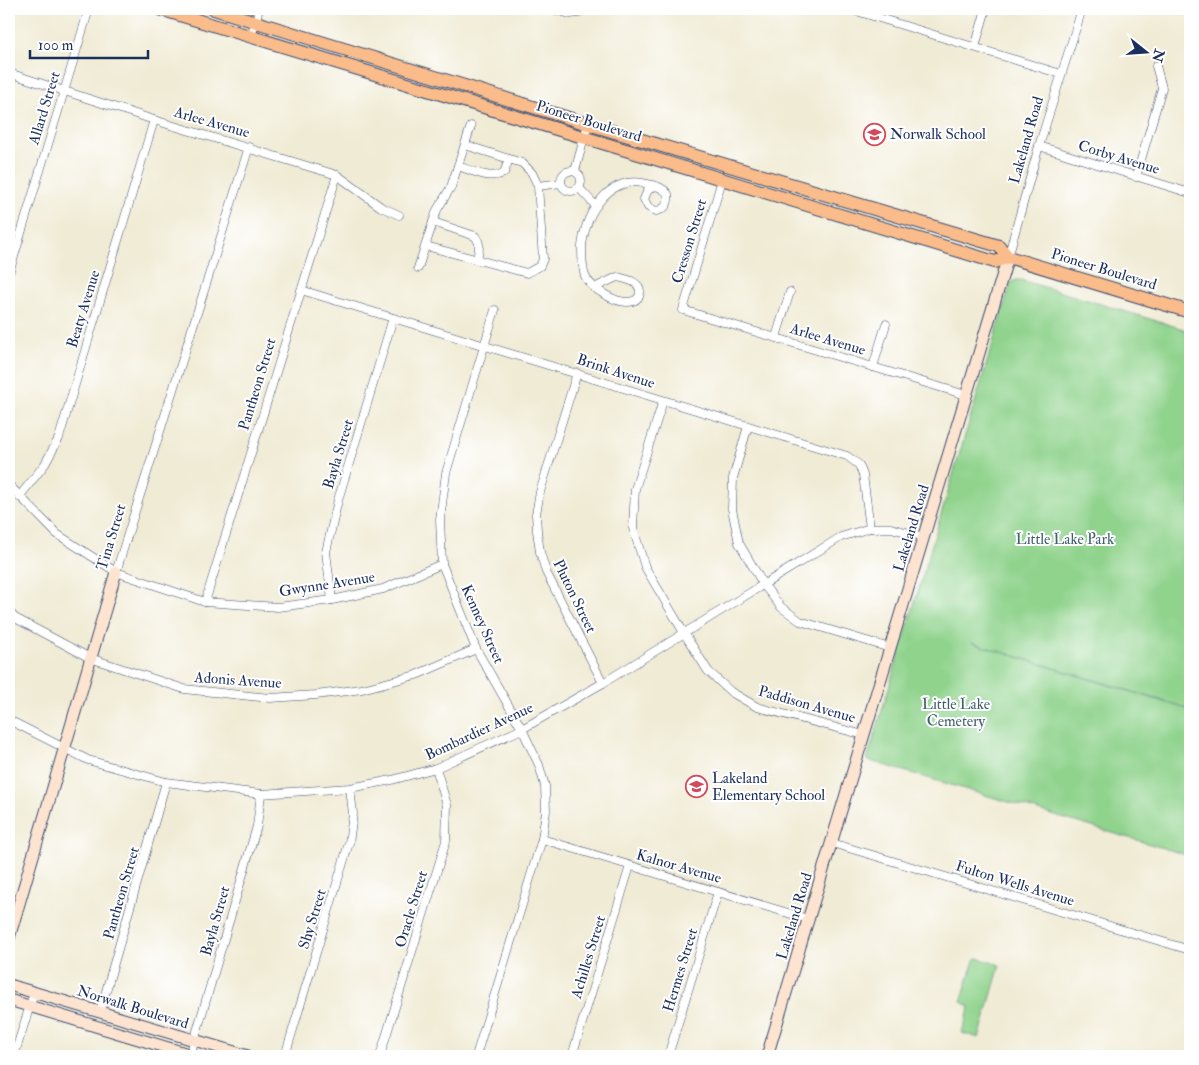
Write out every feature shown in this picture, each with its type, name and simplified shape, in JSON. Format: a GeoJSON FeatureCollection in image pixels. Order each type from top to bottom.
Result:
{"type":"FeatureCollection","features":[{"type":"Feature","properties":{"kind":"main road","name":"Pioneer Boulevard"},"geometry":{"type":"LineString","coordinates":[[160,9],[994,262],[1008,257]]}},
{"type":"Feature","properties":{"kind":"main road","name":"Pioneer Boulevard"},"geometry":{"type":"LineString","coordinates":[[214,9],[257,15],[588,124],[999,246],[1008,257],[1190,312]]}},
{"type":"Feature","properties":{"kind":"street","name":"Allard Street"},"geometry":{"type":"LineString","coordinates":[[9,273],[90,9]]}},
{"type":"Feature","properties":{"kind":"street"},"geometry":{"type":"LineString","coordinates":[[552,9],[570,14],[580,11]]}},
{"type":"Feature","properties":{"kind":"street"},"geometry":{"type":"LineString","coordinates":[[850,9],[1061,74]]}},
{"type":"Feature","properties":{"kind":"street"},"geometry":{"type":"LineString","coordinates":[[974,47],[986,9]]}},
{"type":"Feature","properties":{"kind":"street","name":"Lakeland Road"},"geometry":{"type":"LineString","coordinates":[[767,1056],[1008,257],[1039,146],[1082,9]]}},
{"type":"Feature","properties":{"kind":"street"},"geometry":{"type":"LineString","coordinates":[[250,36],[257,15]]}},
{"type":"Feature","properties":{"kind":"street"},"geometry":{"type":"LineString","coordinates":[[1136,177],[1162,88],[1156,66]]}},
{"type":"Feature","properties":{"kind":"street","name":"Arlee Avenue"},"geometry":{"type":"LineString","coordinates":[[9,74],[337,175],[381,207],[399,215]]}},
{"type":"Feature","properties":{"kind":"street","name":"Beaty Avenue"},"geometry":{"type":"LineString","coordinates":[[19,497],[46,464],[59,438],[154,120]]}},
{"type":"Feature","properties":{"kind":"street"},"geometry":{"type":"LineString","coordinates":[[575,171],[588,124]]}},
{"type":"Feature","properties":{"kind":"street"},"geometry":{"type":"LineString","coordinates":[[418,268],[437,210],[451,188],[471,126]]}},
{"type":"Feature","properties":{"kind":"street"},"geometry":{"type":"LineString","coordinates":[[426,246],[527,273],[540,266],[543,259],[538,186],[532,174],[522,163],[465,145]]}},
{"type":"Feature","properties":{"kind":"street","name":"Corby Avenue"},"geometry":{"type":"LineString","coordinates":[[1039,146],[1190,193]]}},
{"type":"Feature","properties":{"kind":"street","name":"Tina Street"},"geometry":{"type":"LineString","coordinates":[[9,938],[116,572],[249,147]]}},
{"type":"Feature","properties":{"kind":"street"},"geometry":{"type":"LineString","coordinates":[[458,166],[491,177],[504,173],[509,159]]}},
{"type":"Feature","properties":{"kind":"street"},"geometry":{"type":"LineString","coordinates":[[568,171],[575,171],[580,175],[582,182],[579,188],[573,191],[565,190],[561,183],[562,176],[568,171]]}},
{"type":"Feature","properties":{"kind":"street","name":"Pantheon Street"},"geometry":{"type":"LineString","coordinates":[[205,602],[337,175]]}},
{"type":"Feature","properties":{"kind":"street","name":"Cresson Street"},"geometry":{"type":"LineString","coordinates":[[683,310],[722,180]]}},
{"type":"Feature","properties":{"kind":"street"},"geometry":{"type":"LineString","coordinates":[[594,288],[617,277],[636,283],[640,293],[635,300],[627,302],[607,296],[594,288],[586,277],[582,251],[589,220],[596,206],[609,191],[623,183],[639,182],[656,186]]}},
{"type":"Feature","properties":{"kind":"street"},"geometry":{"type":"LineString","coordinates":[[538,186],[561,183]]}},
{"type":"Feature","properties":{"kind":"street"},"geometry":{"type":"LineString","coordinates":[[579,188],[596,206]]}},
{"type":"Feature","properties":{"kind":"street"},"geometry":{"type":"LineString","coordinates":[[433,222],[475,236],[480,245],[477,260]]}},
{"type":"Feature","properties":{"kind":"street","name":"Brink Avenue"},"geometry":{"type":"LineString","coordinates":[[301,290],[848,456],[859,465],[863,475],[870,528]]}},
{"type":"Feature","properties":{"kind":"street"},"geometry":{"type":"LineString","coordinates":[[776,337],[790,292]]}},
{"type":"Feature","properties":{"kind":"street","name":"Kenney Street"},"geometry":{"type":"LineString","coordinates":[[476,1056],[542,839],[546,811],[545,786],[539,765],[522,729],[476,649],[442,564],[440,520],[446,473],[484,344],[496,310]]}},
{"type":"Feature","properties":{"kind":"street","name":"Arlee Avenue"},"geometry":{"type":"LineString","coordinates":[[683,310],[966,395]]}},
{"type":"Feature","properties":{"kind":"street","name":"Bayla Street"},"geometry":{"type":"LineString","coordinates":[[332,600],[326,552],[338,500],[393,318]]}},
{"type":"Feature","properties":{"kind":"street"},"geometry":{"type":"LineString","coordinates":[[873,367],[886,324]]}},
{"type":"Feature","properties":{"kind":"street","name":"Pluton Street"},"geometry":{"type":"LineString","coordinates":[[577,373],[540,492],[536,514],[537,531],[540,552],[546,572],[603,683]]}},
{"type":"Feature","properties":{"kind":"street"},"geometry":{"type":"LineString","coordinates":[[663,401],[635,489],[632,528],[645,568],[684,633]]}},
{"type":"Feature","properties":{"kind":"street"},"geometry":{"type":"LineString","coordinates":[[748,426],[733,478],[732,509],[739,543],[763,584],[781,607],[800,622],[890,648]]}},
{"type":"Feature","properties":{"kind":"street","name":"Gwynne Avenue"},"geometry":{"type":"LineString","coordinates":[[9,485],[57,534],[116,572],[205,602],[278,607],[332,600],[384,589],[442,564]]}},
{"type":"Feature","properties":{"kind":"street","name":"Bombardier Avenue"},"geometry":{"type":"LineString","coordinates":[[9,720],[88,760],[166,782],[261,794],[350,788],[392,780],[436,768],[522,729],[603,683],[841,537],[870,528],[891,528],[924,537]]}},
{"type":"Feature","properties":{"kind":"street","name":"Adonis Avenue"},"geometry":{"type":"LineString","coordinates":[[9,612],[15,618],[90,658],[184,690],[270,698],[362,689],[416,675],[476,649]]}},
{"type":"Feature","properties":{"kind":"street","name":"Paddison Avenue"},"geometry":{"type":"LineString","coordinates":[[684,633],[708,671],[731,692],[757,707],[864,735]]}},
{"type":"Feature","properties":{"kind":"street","name":"Oracle Street"},"geometry":{"type":"LineString","coordinates":[[380,1056],[446,841],[446,805],[436,768]]}},
{"type":"Feature","properties":{"kind":"street","name":"Pantheon Street"},"geometry":{"type":"LineString","coordinates":[[100,1012],[166,782]]}},
{"type":"Feature","properties":{"kind":"street","name":"Shy Street"},"geometry":{"type":"LineString","coordinates":[[285,1056],[349,843],[353,814],[350,788]]}},
{"type":"Feature","properties":{"kind":"street","name":"Bayla Street"},"geometry":{"type":"LineString","coordinates":[[192,1056],[194,1041],[257,826],[261,794]]}},
{"type":"Feature","properties":{"kind":"street","name":"Kalnor Avenue"},"geometry":{"type":"LineString","coordinates":[[542,839],[808,919]]}},
{"type":"Feature","properties":{"kind":"street","name":"Fulton Wells Avenue"},"geometry":{"type":"LineString","coordinates":[[832,843],[1190,950]]}},
{"type":"Feature","properties":{"kind":"street","name":"Achilles Street"},"geometry":{"type":"LineString","coordinates":[[572,1056],[630,866]]}},
{"type":"Feature","properties":{"kind":"street","name":"Hermes Street"},"geometry":{"type":"LineString","coordinates":[[668,1056],[718,892]]}},
{"type":"Feature","properties":{"kind":"street","name":"Norwalk Boulevard"},"geometry":{"type":"LineString","coordinates":[[9,985],[248,1056]]}},
{"type":"Feature","properties":{"kind":"street"},"geometry":{"type":"LineString","coordinates":[[14,1056],[34,993]]}},
{"type":"Feature","properties":{"kind":"street","name":"Norwalk Boulevard"},"geometry":{"type":"LineString","coordinates":[[9,1000],[192,1056]]}},
{"type":"Feature","properties":{"kind":"green space","name":"Little Lake Park"},"geometry":{"type":"Polygon","coordinates":[[[1016,280],[1190,331],[1190,709],[972,643],[1190,710],[1190,740],[1188,747],[1190,748],[1190,856],[867,760],[1011,283],[1016,280]]]}},
{"type":"Feature","properties":{"kind":"green space"},"geometry":{"type":"Polygon","coordinates":[[[978,958],[1000,965],[979,1038],[962,1033],[970,1006],[961,1002],[974,960],[978,958]]]}},
{"type":"Feature","properties":{"kind":"place","name":"Norwalk School"},"geometry":{"type":"Point","coordinates":[874,134]}},
{"type":"Feature","properties":{"kind":"place","name":"Lakeland Elementary School"},"geometry":{"type":"Point","coordinates":[696,787]}},
{"type":"Feature","properties":{"kind":"park label","name":"Little Lake Cemetery"},"geometry":{"type":"Point","coordinates":[956,712]}}]}
